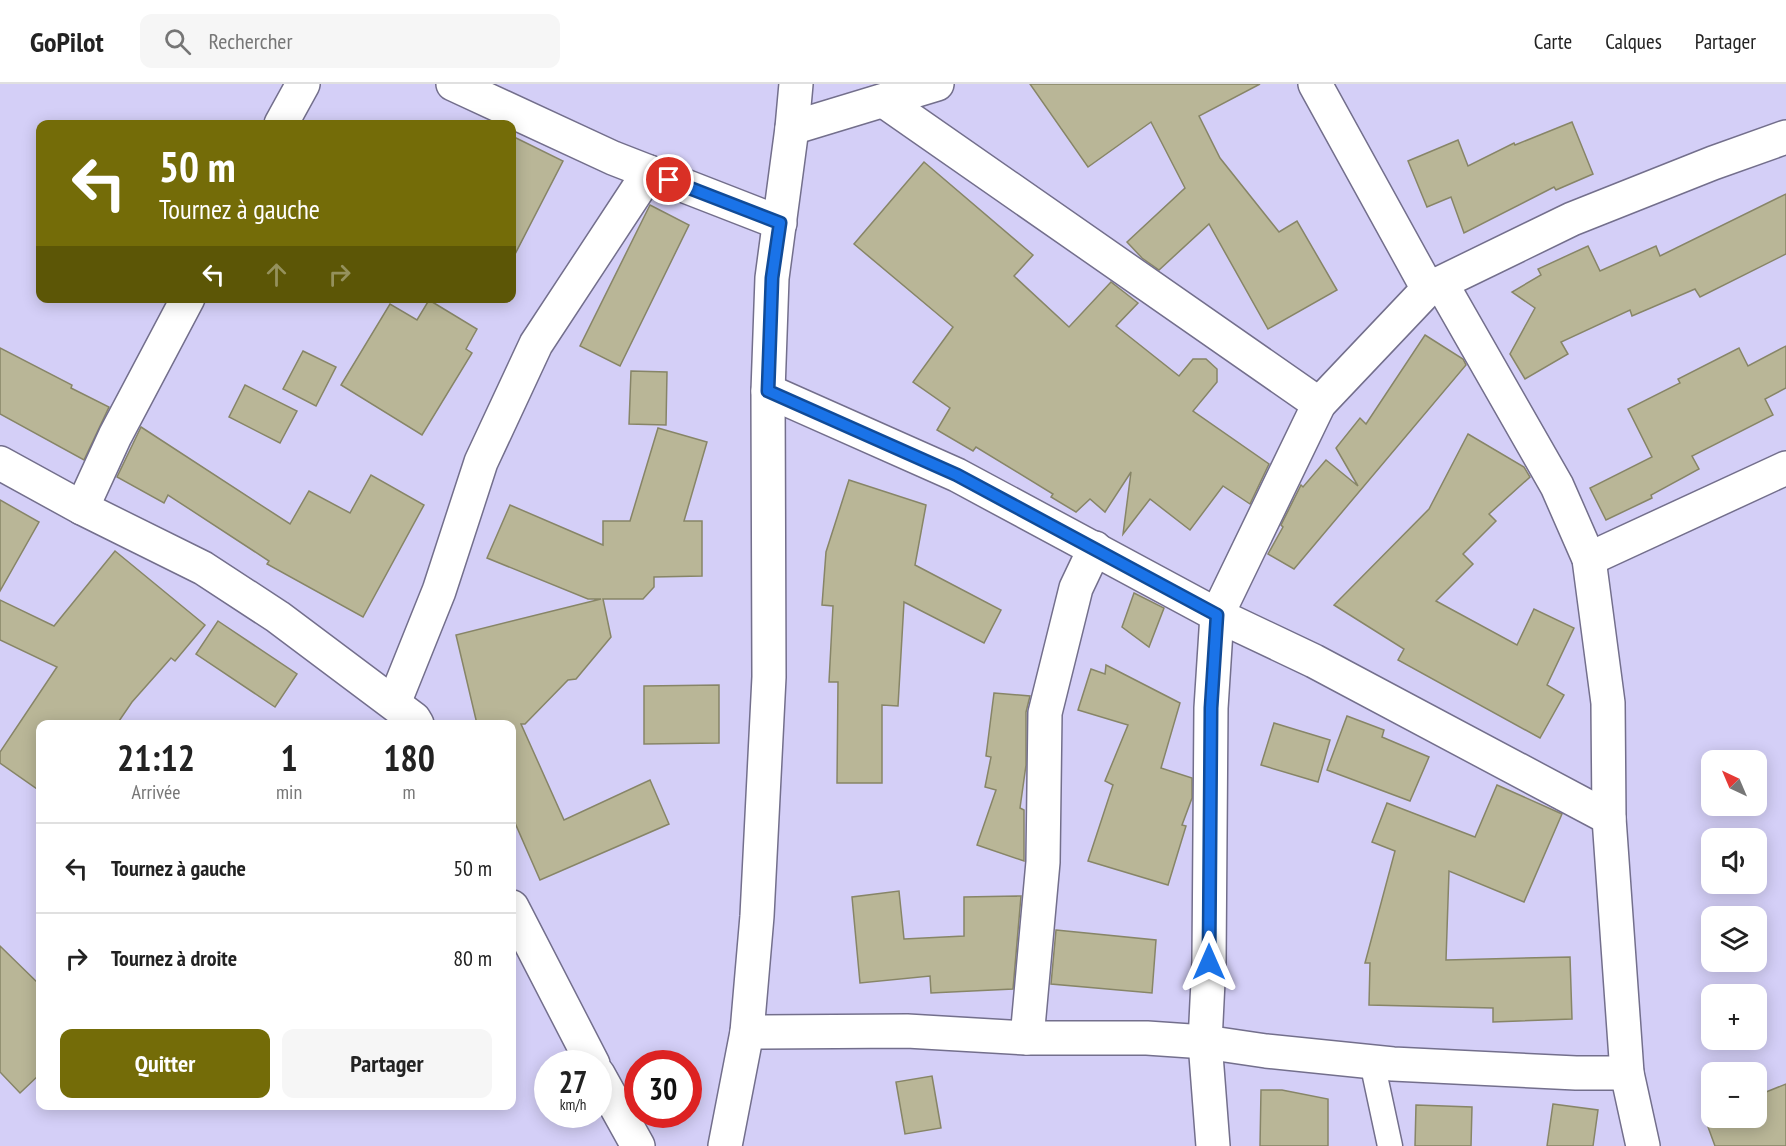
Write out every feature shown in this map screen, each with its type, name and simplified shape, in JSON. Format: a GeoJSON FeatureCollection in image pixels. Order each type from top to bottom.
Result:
{"type":"FeatureCollection","features":[{"type":"Feature","properties":{"kind":"street"},"geometry":{"type":"LineString","coordinates":[[283,120],[303,84]]}},
{"type":"Feature","properties":{"kind":"street"},"geometry":{"type":"LineString","coordinates":[[453,84],[613,158],[780,223]]}},
{"type":"Feature","properties":{"kind":"street"},"geometry":{"type":"LineString","coordinates":[[725,1146],[747,1032],[757,916],[769,677],[768,391],[772,278],[796,84]]}},
{"type":"Feature","properties":{"kind":"street"},"geometry":{"type":"LineString","coordinates":[[792,128],[937,84]]}},
{"type":"Feature","properties":{"kind":"street"},"geometry":{"type":"LineString","coordinates":[[1316,84],[1434,286],[1557,486],[1589,559],[1608,704],[1609,818],[1627,1073],[1643,1146]]}},
{"type":"Feature","properties":{"kind":"street"},"geometry":{"type":"LineString","coordinates":[[884,101],[1319,404]]}},
{"type":"Feature","properties":{"kind":"street"},"geometry":{"type":"LineString","coordinates":[[1212,1146],[1205,1042],[1209,962],[1211,708],[1217,615],[1319,404],[1434,286],[1572,219],[1713,163],[1786,137]]}},
{"type":"Feature","properties":{"kind":"street"},"geometry":{"type":"LineString","coordinates":[[0,463],[82,508],[203,568],[278,616],[366,680],[406,714],[439,591],[481,462],[536,344],[649,172]]}},
{"type":"Feature","properties":{"kind":"street"},"geometry":{"type":"LineString","coordinates":[[82,508],[115,436],[185,303]]}},
{"type":"Feature","properties":{"kind":"street"},"geometry":{"type":"LineString","coordinates":[[768,391],[957,475],[1217,615],[1314,662],[1609,818]]}},
{"type":"Feature","properties":{"kind":"street"},"geometry":{"type":"LineString","coordinates":[[1589,559],[1786,468]]}},
{"type":"Feature","properties":{"kind":"street"},"geometry":{"type":"LineString","coordinates":[[1027,1038],[1043,862],[1045,713],[1076,588],[1095,549]]}},
{"type":"Feature","properties":{"kind":"street"},"geometry":{"type":"LineString","coordinates":[[516,915],[586,1050]]}},
{"type":"Feature","properties":{"kind":"street"},"geometry":{"type":"LineString","coordinates":[[747,1032],[907,1031],[1027,1038],[1147,1038],[1205,1042],[1372,1062],[1576,1073],[1627,1073]]}},
{"type":"Feature","properties":{"kind":"street"},"geometry":{"type":"LineString","coordinates":[[612,1099],[638,1146]]}},
{"type":"Feature","properties":{"kind":"lane"},"geometry":{"type":"LineString","coordinates":[[1372,1062],[1390,1146]]}},
{"type":"Feature","properties":{"kind":"shaded area"},"geometry":{"type":"Polygon","coordinates":[[[0,84],[1786,84],[1786,1146],[0,1146],[0,84]]]}},
{"type":"Feature","properties":{"kind":"building"},"geometry":{"type":"Polygon","coordinates":[[[1030,84],[1260,84],[1199,116],[1220,158],[1279,232],[1297,221],[1337,290],[1268,329],[1209,224],[1159,270],[1142,258],[1127,242],[1185,188],[1151,122],[1088,167],[1030,84]]]}},
{"type":"Feature","properties":{"kind":"building"},"geometry":{"type":"Polygon","coordinates":[[[1572,122],[1593,174],[1556,190],[1554,187],[1464,233],[1451,197],[1427,207],[1408,161],[1458,140],[1468,166],[1514,143],[1515,145],[1572,122]]]}},
{"type":"Feature","properties":{"kind":"building"},"geometry":{"type":"Polygon","coordinates":[[[516,138],[563,161],[516,252],[516,138]]]}},
{"type":"Feature","properties":{"kind":"building"},"geometry":{"type":"Polygon","coordinates":[[[924,162],[1033,255],[1014,276],[1069,327],[1111,282],[1138,303],[1116,326],[1179,376],[1193,359],[1206,359],[1217,369],[1217,382],[1193,411],[1269,464],[1250,504],[1223,486],[1190,530],[1150,499],[1123,534],[1131,472],[1105,512],[1090,499],[1076,512],[1051,497],[1053,494],[976,447],[973,451],[937,430],[950,408],[913,382],[953,327],[854,244],[924,162]]]}},
{"type":"Feature","properties":{"kind":"building"},"geometry":{"type":"Polygon","coordinates":[[[1786,194],[1786,254],[1700,297],[1695,289],[1632,316],[1630,310],[1561,342],[1568,354],[1525,379],[1510,354],[1535,308],[1512,292],[1541,275],[1538,269],[1588,246],[1600,271],[1656,246],[1660,256],[1786,194]]]}},
{"type":"Feature","properties":{"kind":"building"},"geometry":{"type":"Polygon","coordinates":[[[650,205],[689,225],[620,366],[580,346],[650,205]]]}},
{"type":"Feature","properties":{"kind":"building"},"geometry":{"type":"Polygon","coordinates":[[[427,303],[434,303],[477,329],[466,349],[472,353],[422,435],[341,385],[390,304],[417,320],[427,303]]]}},
{"type":"Feature","properties":{"kind":"building"},"geometry":{"type":"Polygon","coordinates":[[[1425,335],[1463,359],[1466,365],[1294,569],[1268,554],[1283,527],[1281,525],[1301,485],[1303,487],[1326,460],[1358,486],[1336,448],[1360,418],[1366,424],[1425,335]]]}},
{"type":"Feature","properties":{"kind":"building"},"geometry":{"type":"Polygon","coordinates":[[[1786,346],[1786,388],[1765,399],[1773,415],[1692,456],[1699,469],[1651,495],[1652,498],[1606,520],[1590,488],[1652,457],[1628,409],[1680,383],[1678,379],[1739,348],[1748,366],[1786,346]]]}},
{"type":"Feature","properties":{"kind":"building"},"geometry":{"type":"Polygon","coordinates":[[[0,348],[109,407],[84,460],[0,414],[0,348]]]}},
{"type":"Feature","properties":{"kind":"building"},"geometry":{"type":"Polygon","coordinates":[[[303,351],[336,367],[316,406],[283,389],[303,351]]]}},
{"type":"Feature","properties":{"kind":"building"},"geometry":{"type":"Polygon","coordinates":[[[631,371],[667,372],[666,425],[629,424],[631,371]]]}},
{"type":"Feature","properties":{"kind":"building"},"geometry":{"type":"Polygon","coordinates":[[[245,385],[297,411],[280,443],[229,417],[245,385]]]}},
{"type":"Feature","properties":{"kind":"building"},"geometry":{"type":"Polygon","coordinates":[[[141,427],[290,524],[309,491],[350,513],[371,475],[424,505],[363,617],[267,564],[269,561],[168,495],[164,503],[117,477],[141,427]]]}},
{"type":"Feature","properties":{"kind":"building"},"geometry":{"type":"Polygon","coordinates":[[[658,428],[707,442],[684,521],[702,521],[702,576],[654,577],[654,587],[643,599],[603,599],[611,637],[576,679],[568,680],[525,724],[521,724],[564,820],[650,780],[669,824],[540,880],[516,825],[516,720],[476,720],[456,635],[601,599],[588,599],[487,558],[510,505],[603,545],[603,521],[630,521],[658,428]]]}},
{"type":"Feature","properties":{"kind":"building"},"geometry":{"type":"Polygon","coordinates":[[[1468,434],[1524,467],[1530,477],[1489,514],[1496,521],[1463,554],[1473,564],[1436,601],[1517,645],[1534,609],[1574,628],[1547,685],[1564,695],[1540,738],[1398,660],[1404,649],[1334,605],[1429,509],[1468,434]]]}},
{"type":"Feature","properties":{"kind":"building"},"geometry":{"type":"Polygon","coordinates":[[[849,480],[926,505],[915,565],[1001,610],[984,643],[904,602],[898,706],[882,705],[882,783],[837,783],[838,682],[829,682],[833,606],[822,605],[826,552],[849,480]]]}},
{"type":"Feature","properties":{"kind":"building"},"geometry":{"type":"Polygon","coordinates":[[[0,500],[39,522],[0,591],[0,500]]]}},
{"type":"Feature","properties":{"kind":"building"},"geometry":{"type":"Polygon","coordinates":[[[115,551],[205,625],[175,661],[171,658],[132,702],[120,720],[36,720],[36,788],[0,763],[0,752],[57,667],[0,640],[0,600],[54,626],[115,551]]]}},
{"type":"Feature","properties":{"kind":"building"},"geometry":{"type":"Polygon","coordinates":[[[1134,593],[1164,608],[1149,647],[1122,627],[1134,593]]]}},
{"type":"Feature","properties":{"kind":"building"},"geometry":{"type":"Polygon","coordinates":[[[218,621],[297,674],[275,707],[196,654],[218,621]]]}},
{"type":"Feature","properties":{"kind":"building"},"geometry":{"type":"Polygon","coordinates":[[[1106,665],[1180,703],[1161,768],[1192,778],[1192,798],[1182,825],[1186,826],[1168,885],[1088,861],[1113,785],[1105,781],[1128,725],[1078,710],[1091,669],[1105,674],[1106,665]]]}},
{"type":"Feature","properties":{"kind":"building"},"geometry":{"type":"Polygon","coordinates":[[[719,685],[719,743],[644,744],[644,686],[719,685]]]}},
{"type":"Feature","properties":{"kind":"building"},"geometry":{"type":"Polygon","coordinates":[[[994,693],[1030,696],[1026,712],[1026,765],[1020,808],[1024,810],[1024,861],[977,845],[996,790],[985,787],[991,757],[986,756],[994,693]]]}},
{"type":"Feature","properties":{"kind":"building"},"geometry":{"type":"Polygon","coordinates":[[[1347,716],[1384,730],[1382,737],[1429,757],[1410,801],[1327,770],[1347,716]]]}},
{"type":"Feature","properties":{"kind":"building"},"geometry":{"type":"Polygon","coordinates":[[[1274,723],[1330,740],[1318,782],[1261,765],[1274,723]]]}},
{"type":"Feature","properties":{"kind":"building"},"geometry":{"type":"Polygon","coordinates":[[[1497,785],[1562,814],[1524,902],[1449,871],[1446,960],[1570,957],[1572,1019],[1493,1022],[1493,1008],[1369,1005],[1370,963],[1365,963],[1395,851],[1372,842],[1387,803],[1475,837],[1497,785]]]}},
{"type":"Feature","properties":{"kind":"building"},"geometry":{"type":"Polygon","coordinates":[[[899,891],[904,939],[964,936],[964,897],[1021,896],[1013,989],[931,993],[930,976],[860,983],[852,897],[899,891]]]}},
{"type":"Feature","properties":{"kind":"building"},"geometry":{"type":"Polygon","coordinates":[[[1056,930],[1156,940],[1152,993],[1051,984],[1056,930]]]}},
{"type":"Feature","properties":{"kind":"building"},"geometry":{"type":"Polygon","coordinates":[[[0,946],[36,981],[36,1078],[20,1093],[0,1072],[0,946]]]}},
{"type":"Feature","properties":{"kind":"building"},"geometry":{"type":"Polygon","coordinates":[[[932,1076],[941,1128],[905,1134],[896,1082],[932,1076]]]}},
{"type":"Feature","properties":{"kind":"building"},"geometry":{"type":"Polygon","coordinates":[[[1786,1084],[1786,1146],[1715,1146],[1708,1128],[1767,1128],[1767,1092],[1786,1084]]]}},
{"type":"Feature","properties":{"kind":"building"},"geometry":{"type":"Polygon","coordinates":[[[1261,1090],[1282,1090],[1328,1099],[1328,1146],[1260,1146],[1261,1090]]]}},
{"type":"Feature","properties":{"kind":"building"},"geometry":{"type":"Polygon","coordinates":[[[1553,1104],[1598,1110],[1593,1146],[1547,1146],[1553,1104]]]}},
{"type":"Feature","properties":{"kind":"building"},"geometry":{"type":"Polygon","coordinates":[[[1416,1105],[1472,1107],[1471,1146],[1415,1146],[1416,1105]]]}},
{"type":"Feature","properties":{"kind":"route"},"geometry":{"type":"LineString","coordinates":[[669,180],[780,223],[772,278],[768,391],[957,475],[1217,615],[1211,708],[1209,962]]}}]}
